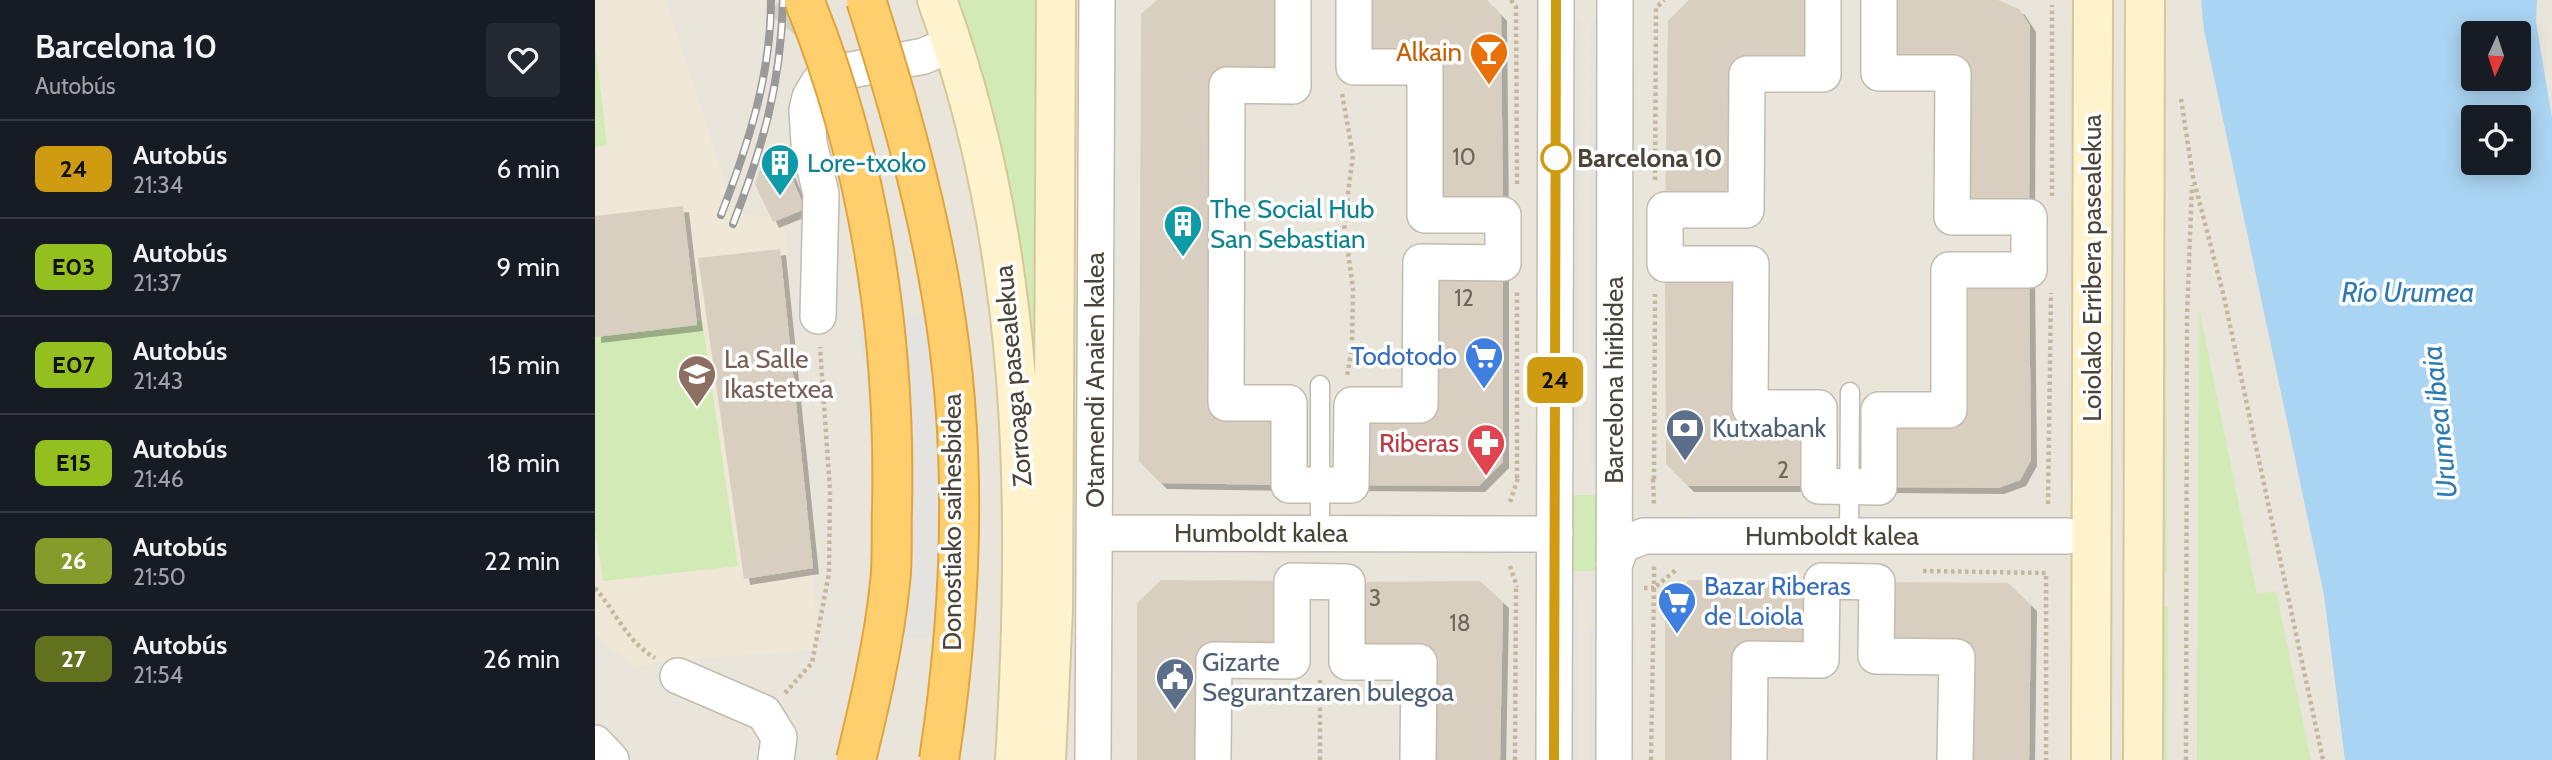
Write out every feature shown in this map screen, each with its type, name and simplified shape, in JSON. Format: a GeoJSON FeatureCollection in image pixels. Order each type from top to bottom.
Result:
{"type":"FeatureCollection","features":[{"type":"Feature","properties":{"kind":"highway","name":"Donostiako saihesbidea"},"geometry":{"type":"LineString","coordinates":[[866,0],[920,183],[943,299],[952,384],[957,473],[957,586],[951,684],[939,760]]}},
{"type":"Feature","properties":{"kind":"highway"},"geometry":{"type":"LineString","coordinates":[[805,11],[845,122],[870,220],[883,305],[893,414],[890,582],[871,698],[856,760]]}},
{"type":"Feature","properties":{"kind":"main road","name":"Zorroaga pasealekua"},"geometry":{"type":"LineString","coordinates":[[937,0],[978,124],[1006,268],[1015,349],[1024,497],[1021,654],[1015,760]]}},
{"type":"Feature","properties":{"kind":"main road","name":"Zorroaga pasealekua"},"geometry":{"type":"LineString","coordinates":[[1046,760],[1053,610],[1056,0]]}},
{"type":"Feature","properties":{"kind":"main road","name":"Loiolako Erribera pasealekua"},"geometry":{"type":"LineString","coordinates":[[2091,760],[2083,544],[2093,0]]}},
{"type":"Feature","properties":{"kind":"main road","name":"Loiolako Erribera pasealekua"},"geometry":{"type":"LineString","coordinates":[[2143,760],[2145,0]]}},
{"type":"Feature","properties":{"kind":"main road"},"geometry":{"type":"LineString","coordinates":[[2083,544],[2126,531],[2138,518],[2144,502]]}},
{"type":"Feature","properties":{"kind":"street","name":"Otamendi Anaien kalea"},"geometry":{"type":"LineString","coordinates":[[1093,760],[1097,0]]}},
{"type":"Feature","properties":{"kind":"street"},"geometry":{"type":"LineString","coordinates":[[1293,0],[1293,86],[1227,85],[1226,403],[1289,403],[1289,485],[1351,485],[1352,405],[1420,405],[1421,262],[1503,262],[1503,215],[1425,215],[1425,67],[1354,67],[1354,0]]}},
{"type":"Feature","properties":{"kind":"street"},"geometry":{"type":"LineString","coordinates":[[1554,760],[1556,0]]}},
{"type":"Feature","properties":{"kind":"street","name":"Barcelona hiribidea"},"geometry":{"type":"LineString","coordinates":[[1614,760],[1615,0]]}},
{"type":"Feature","properties":{"kind":"street"},"geometry":{"type":"LineString","coordinates":[[1823,0],[1823,74],[1747,74],[1747,210],[1665,210],[1665,264],[1751,264],[1750,408],[1819,408],[1819,486],[1879,486],[1879,410],[1949,410],[1949,270],[2029,270],[2029,217],[1952,217],[1953,73],[1879,73],[1879,0]]}},
{"type":"Feature","properties":{"kind":"street"},"geometry":{"type":"LineString","coordinates":[[805,11],[824,42],[836,73]]}},
{"type":"Feature","properties":{"kind":"street"},"geometry":{"type":"LineString","coordinates":[[818,316],[821,194],[809,143],[807,110],[819,82],[836,73],[924,56],[953,43]]}},
{"type":"Feature","properties":{"kind":"street","name":"Humboldt kalea"},"geometry":{"type":"LineString","coordinates":[[1094,533],[1555,534]]}},
{"type":"Feature","properties":{"kind":"street","name":"Humboldt kalea"},"geometry":{"type":"LineString","coordinates":[[1614,565],[1622,545],[1644,536],[1849,536],[2083,544]]}},
{"type":"Feature","properties":{"kind":"street"},"geometry":{"type":"LineString","coordinates":[[1213,760],[1214,660],[1292,661],[1292,581],[1347,582],[1347,662],[1419,662],[1418,760]]}},
{"type":"Feature","properties":{"kind":"street"},"geometry":{"type":"LineString","coordinates":[[1749,760],[1750,659],[1821,660],[1822,581],[1850,581],[1877,582],[1876,656],[1957,657],[1955,760]]}},
{"type":"Feature","properties":{"kind":"street"},"geometry":{"type":"LineString","coordinates":[[678,676],[764,713],[779,737],[776,760]]}},
{"type":"Feature","properties":{"kind":"street"},"geometry":{"type":"LineString","coordinates":[[595,743],[611,760]]}},
{"type":"Feature","properties":{"kind":"lane"},"geometry":{"type":"LineString","coordinates":[[1320,385],[1320,533]]}},
{"type":"Feature","properties":{"kind":"lane"},"geometry":{"type":"LineString","coordinates":[[1849,536],[1850,392]]}},
{"type":"Feature","properties":{"kind":"path"},"geometry":{"type":"LineString","coordinates":[[2180,92],[2193,177],[2224,297],[2323,760]]}},
{"type":"Feature","properties":{"kind":"path"},"geometry":{"type":"LineString","coordinates":[[2186,760],[2187,316],[2193,177]]}},
{"type":"Feature","properties":{"kind":"path"},"geometry":{"type":"LineString","coordinates":[[764,713],[812,663],[829,573],[830,491],[818,316]]}},
{"type":"Feature","properties":{"kind":"path"},"geometry":{"type":"LineString","coordinates":[[1915,571],[2046,573],[2046,760]]}},
{"type":"Feature","properties":{"kind":"path"},"geometry":{"type":"LineString","coordinates":[[1515,760],[1516,587]]}},
{"type":"Feature","properties":{"kind":"path"},"geometry":{"type":"LineString","coordinates":[[595,588],[610,605],[636,648],[661,661],[678,676]]}},
{"type":"Feature","properties":{"kind":"path"},"geometry":{"type":"LineString","coordinates":[[1651,760],[1654,588]]}},
{"type":"Feature","properties":{"kind":"shaded area"},"geometry":{"type":"Polygon","coordinates":[[[595,0],[2552,0],[2552,760],[595,760],[595,0]]]}},
{"type":"Feature","properties":{"kind":"shaded area","name":"La Salle Ikastetxea"},"geometry":{"type":"Polygon","coordinates":[[[595,0],[666,0],[735,213],[784,219],[819,650],[661,661],[635,668],[595,634],[595,0]]]}},
{"type":"Feature","properties":{"kind":"shaded area"},"geometry":{"type":"Polygon","coordinates":[[[1572,20],[1580,20],[1578,438],[1570,438],[1572,20]]]}},
{"type":"Feature","properties":{"kind":"shaded area"},"geometry":{"type":"Polygon","coordinates":[[[1591,21],[1599,21],[1599,463],[1590,463],[1591,21]]]}},
{"type":"Feature","properties":{"kind":"shaded area"},"geometry":{"type":"Polygon","coordinates":[[[2070,25],[2079,25],[2077,494],[2068,494],[2070,25]]]}},
{"type":"Feature","properties":{"kind":"shaded area"},"geometry":{"type":"Polygon","coordinates":[[[959,311],[969,639],[869,637],[877,513],[873,426],[858,322],[959,311]]]}},
{"type":"Feature","properties":{"kind":"shaded area"},"geometry":{"type":"Polygon","coordinates":[[[1689,514],[1833,514],[1833,524],[1689,524],[1689,514]]]}},
{"type":"Feature","properties":{"kind":"shaded area"},"geometry":{"type":"Polygon","coordinates":[[[1863,514],[2006,515],[2006,525],[1862,525],[1863,514]]]}},
{"type":"Feature","properties":{"kind":"shaded area"},"geometry":{"type":"Polygon","coordinates":[[[1568,602],[1578,602],[1578,760],[1568,760],[1568,602]]]}},
{"type":"Feature","properties":{"kind":"shaded area"},"geometry":{"type":"Polygon","coordinates":[[[1589,627],[1599,627],[1599,760],[1589,760],[1589,627]]]}},
{"type":"Feature","properties":{"kind":"green space"},"geometry":{"type":"Polygon","coordinates":[[[952,0],[1037,0],[1036,618],[952,0]]]}},
{"type":"Feature","properties":{"kind":"green space"},"geometry":{"type":"Polygon","coordinates":[[[595,44],[607,145],[595,147],[595,44]]]}},
{"type":"Feature","properties":{"kind":"green space"},"geometry":{"type":"Polygon","coordinates":[[[2160,295],[2166,295],[2167,572],[2160,571],[2160,295]]]}},
{"type":"Feature","properties":{"kind":"green space"},"geometry":{"type":"Polygon","coordinates":[[[2199,308],[2257,594],[2276,591],[2311,760],[2197,760],[2199,308]]]}},
{"type":"Feature","properties":{"kind":"green space"},"geometry":{"type":"Polygon","coordinates":[[[702,321],[738,566],[603,581],[595,530],[595,334],[702,321]]]}},
{"type":"Feature","properties":{"kind":"green space"},"geometry":{"type":"Polygon","coordinates":[[[1571,495],[1597,495],[1597,571],[1571,571],[1571,495]]]}},
{"type":"Feature","properties":{"kind":"green space"},"geometry":{"type":"Polygon","coordinates":[[[2161,606],[2168,607],[2167,760],[2160,760],[2161,606]]]}},
{"type":"Feature","properties":{"kind":"water","name":"Río Urumea"},"geometry":{"type":"Polygon","coordinates":[[[2201,0],[2537,0],[2536,22],[2552,118],[2552,760],[2345,760],[2324,595],[2204,30],[2201,0]]]}},
{"type":"Feature","properties":{"kind":"building","name":"The Social Hub San Sebastian"},"geometry":{"type":"Polygon","coordinates":[[[1157,0],[1293,0],[1293,86],[1227,85],[1226,403],[1289,403],[1289,485],[1161,483],[1139,461],[1141,14],[1157,0]]]}},
{"type":"Feature","properties":{"kind":"building"},"geometry":{"type":"Polygon","coordinates":[[[1354,0],[1487,0],[1501,15],[1503,215],[1425,215],[1425,67],[1354,67],[1354,0]]]}},
{"type":"Feature","properties":{"kind":"building"},"geometry":{"type":"Polygon","coordinates":[[[1689,0],[1823,0],[1823,74],[1747,74],[1746,210],[1665,210],[1668,21],[1689,0]]]}},
{"type":"Feature","properties":{"kind":"building"},"geometry":{"type":"Polygon","coordinates":[[[1879,0],[1998,0],[2019,9],[2030,26],[2029,217],[1952,217],[1953,73],[1879,73],[1879,0]]]}},
{"type":"Feature","properties":{"kind":"building","name":"Lore-txoko"},"geometry":{"type":"Polygon","coordinates":[[[784,159],[805,209],[773,222],[755,184],[760,169],[784,159]]]}},
{"type":"Feature","properties":{"kind":"building"},"geometry":{"type":"Polygon","coordinates":[[[683,206],[697,325],[595,337],[595,216],[683,206]]]}},
{"type":"Feature","properties":{"kind":"building"},"geometry":{"type":"Polygon","coordinates":[[[780,249],[813,568],[744,579],[698,258],[780,249]]]}},
{"type":"Feature","properties":{"kind":"building"},"geometry":{"type":"Polygon","coordinates":[[[1421,262],[1503,263],[1503,462],[1479,486],[1351,485],[1352,405],[1420,405],[1421,262]]]}},
{"type":"Feature","properties":{"kind":"building"},"geometry":{"type":"Polygon","coordinates":[[[1665,264],[1751,264],[1750,408],[1819,408],[1819,486],[1688,486],[1666,464],[1665,264]]]}},
{"type":"Feature","properties":{"kind":"building"},"geometry":{"type":"Polygon","coordinates":[[[1949,270],[2029,270],[2031,460],[2020,480],[1998,488],[1879,487],[1879,410],[1949,410],[1949,270]]]}},
{"type":"Feature","properties":{"kind":"building","name":"Gizarte Segurantzaren bulegoa"},"geometry":{"type":"Polygon","coordinates":[[[1161,580],[1292,581],[1292,661],[1214,660],[1213,760],[1137,760],[1137,603],[1161,580]]]}},
{"type":"Feature","properties":{"kind":"building"},"geometry":{"type":"Polygon","coordinates":[[[1689,580],[1822,581],[1821,660],[1750,659],[1749,760],[1665,760],[1665,604],[1689,580]]]}},
{"type":"Feature","properties":{"kind":"building"},"geometry":{"type":"Polygon","coordinates":[[[1480,581],[1503,602],[1500,760],[1418,760],[1419,662],[1347,662],[1347,582],[1480,581]]]}},
{"type":"Feature","properties":{"kind":"building"},"geometry":{"type":"Polygon","coordinates":[[[1877,582],[2008,583],[2031,605],[2029,760],[1955,760],[1957,657],[1876,656],[1877,582]]]}},
{"type":"Feature","properties":{"kind":"tunnel"},"geometry":{"type":"LineString","coordinates":[[780,0],[807,22]]}},
{"type":"Feature","properties":{"kind":"railway"},"geometry":{"type":"LineString","coordinates":[[721,215],[756,109],[767,55],[771,0]]}},
{"type":"Feature","properties":{"kind":"railway"},"geometry":{"type":"LineString","coordinates":[[733,224],[769,114],[779,59],[783,0]]}},
{"type":"Feature","properties":{"kind":"bus line","name":"24"},"geometry":{"type":"LineString","coordinates":[[1554,760],[1556,0]]}},
{"type":"Feature","properties":{"kind":"place","name":"Alkain"},"geometry":{"type":"Point","coordinates":[1489,86]}},
{"type":"Feature","properties":{"kind":"place","name":"Barcelona 10"},"geometry":{"type":"Point","coordinates":[1556,158]}},
{"type":"Feature","properties":{"kind":"place","name":"Lore-txoko"},"geometry":{"type":"Point","coordinates":[780,197]}},
{"type":"Feature","properties":{"kind":"place","name":"The Social Hub San Sebastian"},"geometry":{"type":"Point","coordinates":[1183,258]}},
{"type":"Feature","properties":{"kind":"place","name":"Todotodo"},"geometry":{"type":"Point","coordinates":[1484,390]}},
{"type":"Feature","properties":{"kind":"place","name":"La Salle Ikastetxea"},"geometry":{"type":"Point","coordinates":[697,408]}},
{"type":"Feature","properties":{"kind":"place","name":"Kutxabank"},"geometry":{"type":"Point","coordinates":[1685,462]}},
{"type":"Feature","properties":{"kind":"place","name":"Riberas"},"geometry":{"type":"Point","coordinates":[1486,477]}},
{"type":"Feature","properties":{"kind":"place","name":"Bazar Riberas de Loiola"},"geometry":{"type":"Point","coordinates":[1677,635]}},
{"type":"Feature","properties":{"kind":"place","name":"Gizarte Segurantzaren bulegoa"},"geometry":{"type":"Point","coordinates":[1175,711]}},
{"type":"Feature","properties":{"kind":"water label","name":"Urumea ibaia"},"geometry":{"type":"Point","coordinates":[2439,422]}}]}
